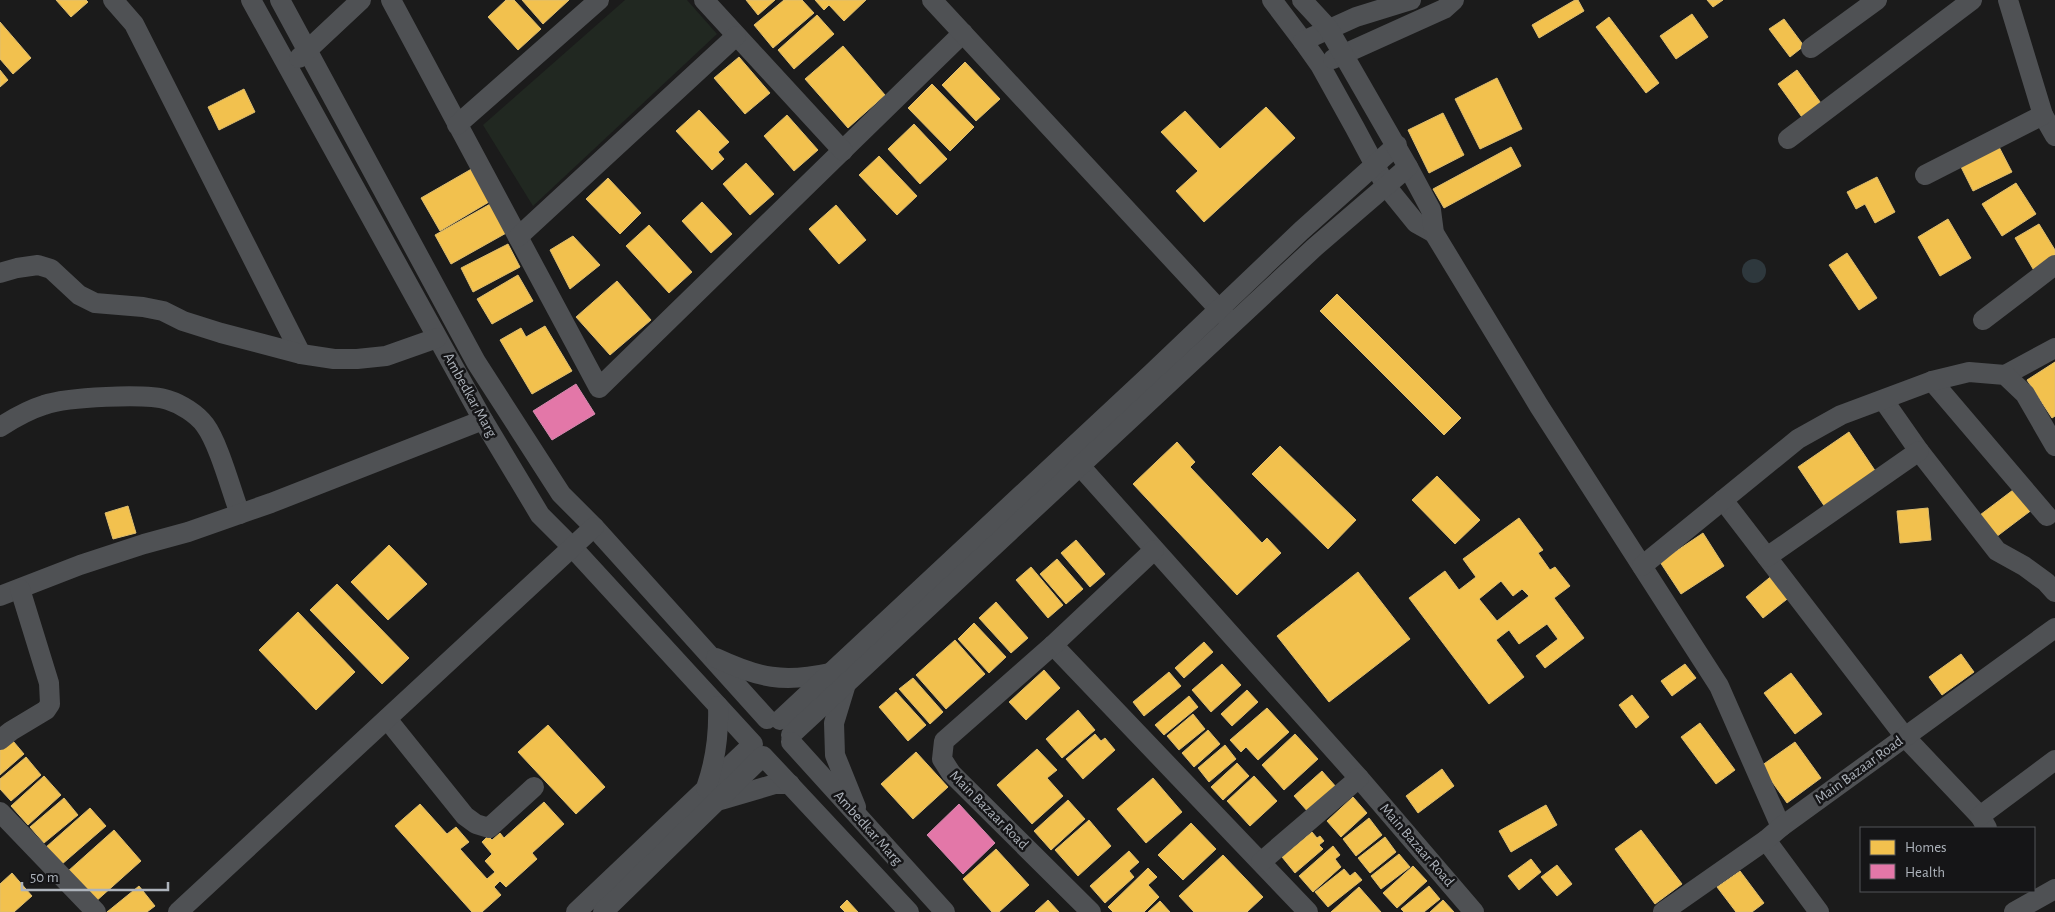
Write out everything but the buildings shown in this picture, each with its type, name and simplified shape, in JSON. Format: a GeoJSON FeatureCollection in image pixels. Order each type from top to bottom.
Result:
{"type":"FeatureCollection","features":[{"type":"Feature","properties":{"kind":"street"},"geometry":{"type":"LineString","coordinates":[[113,0],[134,24],[301,354]]}},
{"type":"Feature","properties":{"kind":"street","name":"Ambedkar Marg"},"geometry":{"type":"LineString","coordinates":[[251,0],[483,420],[540,515],[572,547],[909,912]]}},
{"type":"Feature","properties":{"kind":"street","name":"Ambedkar Marg"},"geometry":{"type":"LineString","coordinates":[[280,0],[476,362],[561,494],[594,527],[708,654],[782,729],[869,829],[945,912]]}},
{"type":"Feature","properties":{"kind":"street"},"geometry":{"type":"LineString","coordinates":[[288,68],[361,0]]}},
{"type":"Feature","properties":{"kind":"street"},"geometry":{"type":"LineString","coordinates":[[390,0],[599,388],[963,33]]}},
{"type":"Feature","properties":{"kind":"street"},"geometry":{"type":"LineString","coordinates":[[458,125],[599,0]]}},
{"type":"Feature","properties":{"kind":"street"},"geometry":{"type":"LineString","coordinates":[[704,0],[842,151]]}},
{"type":"Feature","properties":{"kind":"street"},"geometry":{"type":"LineString","coordinates":[[932,0],[1233,324]]}},
{"type":"Feature","properties":{"kind":"street"},"geometry":{"type":"LineString","coordinates":[[1272,0],[1320,65],[1386,186],[1416,223],[1434,233]]}},
{"type":"Feature","properties":{"kind":"street"},"geometry":{"type":"LineString","coordinates":[[1302,0],[1328,28],[1344,54],[1397,145],[1431,210],[1434,233],[1539,406],[1719,686],[1781,826]]}},
{"type":"Feature","properties":{"kind":"street"},"geometry":{"type":"LineString","coordinates":[[1304,41],[1328,28],[1356,17],[1411,0]]}},
{"type":"Feature","properties":{"kind":"street"},"geometry":{"type":"LineString","coordinates":[[1320,65],[1444,9],[1454,0]]}},
{"type":"Feature","properties":{"kind":"street"},"geometry":{"type":"LineString","coordinates":[[1811,48],[1877,0]]}},
{"type":"Feature","properties":{"kind":"street"},"geometry":{"type":"LineString","coordinates":[[1788,138],[1972,0]]}},
{"type":"Feature","properties":{"kind":"street"},"geometry":{"type":"LineString","coordinates":[[2008,0],[2043,115],[2055,136]]}},
{"type":"Feature","properties":{"kind":"street"},"geometry":{"type":"LineString","coordinates":[[518,236],[736,36]]}},
{"type":"Feature","properties":{"kind":"street"},"geometry":{"type":"LineString","coordinates":[[1925,175],[2043,115]]}},
{"type":"Feature","properties":{"kind":"street"},"geometry":{"type":"LineString","coordinates":[[782,729],[845,687],[1074,459],[1219,309],[1301,231],[1397,145]]}},
{"type":"Feature","properties":{"kind":"street"},"geometry":{"type":"LineString","coordinates":[[758,750],[773,758],[785,753],[782,729],[830,673],[1074,459],[1233,324],[1315,247],[1408,167]]}},
{"type":"Feature","properties":{"kind":"street"},"geometry":{"type":"LineString","coordinates":[[0,273],[38,265],[51,269],[79,295],[94,303],[143,307],[163,311],[183,321],[221,333],[301,354],[334,359],[386,356],[437,338]]}},
{"type":"Feature","properties":{"kind":"street"},"geometry":{"type":"LineString","coordinates":[[1983,320],[2055,265]]}},
{"type":"Feature","properties":{"kind":"street"},"geometry":{"type":"LineString","coordinates":[[1642,566],[1798,439],[1842,415],[1932,382],[1969,372],[2005,375],[2055,348]]}},
{"type":"Feature","properties":{"kind":"street"},"geometry":{"type":"LineString","coordinates":[[2005,375],[2025,394],[2055,446]]}},
{"type":"Feature","properties":{"kind":"street"},"geometry":{"type":"LineString","coordinates":[[1932,382],[2048,516]]}},
{"type":"Feature","properties":{"kind":"street"},"geometry":{"type":"LineString","coordinates":[[0,427],[30,410],[67,399],[140,397],[168,400],[191,412],[208,430],[240,514]]}},
{"type":"Feature","properties":{"kind":"street"},"geometry":{"type":"LineString","coordinates":[[1884,401],[1919,451],[1997,551],[2024,566],[2046,582],[2055,592]]}},
{"type":"Feature","properties":{"kind":"street"},"geometry":{"type":"LineString","coordinates":[[0,596],[80,565],[240,514],[483,420]]}},
{"type":"Feature","properties":{"kind":"street"},"geometry":{"type":"LineString","coordinates":[[1767,557],[1919,451]]}},
{"type":"Feature","properties":{"kind":"street","name":"Main Bazaar Road"},"geometry":{"type":"LineString","coordinates":[[1074,459],[1359,778],[1474,912]]}},
{"type":"Feature","properties":{"kind":"street"},"geometry":{"type":"LineString","coordinates":[[1723,500],[1905,737],[1984,822],[2055,760]]}},
{"type":"Feature","properties":{"kind":"street"},"geometry":{"type":"LineString","coordinates":[[178,912],[594,527]]}},
{"type":"Feature","properties":{"kind":"street","name":"Main Bazaar Road"},"geometry":{"type":"LineString","coordinates":[[1091,912],[951,774],[942,759],[944,741],[1053,644],[1154,550]]}},
{"type":"Feature","properties":{"kind":"street"},"geometry":{"type":"LineString","coordinates":[[0,740],[46,710],[50,704],[49,683],[20,589]]}},
{"type":"Feature","properties":{"kind":"street","name":"Main Bazaar Road"},"geometry":{"type":"LineString","coordinates":[[1662,912],[1766,840],[1781,826],[2054,632]]}},
{"type":"Feature","properties":{"kind":"street"},"geometry":{"type":"LineString","coordinates":[[1053,644],[1308,912]]}},
{"type":"Feature","properties":{"kind":"street"},"geometry":{"type":"LineString","coordinates":[[708,654],[741,670],[779,679],[808,678],[830,673]]}},
{"type":"Feature","properties":{"kind":"street"},"geometry":{"type":"LineString","coordinates":[[845,687],[834,724],[835,755],[850,795],[869,829]]}},
{"type":"Feature","properties":{"kind":"street"},"geometry":{"type":"LineString","coordinates":[[603,912],[710,796],[719,734],[718,706]]}},
{"type":"Feature","properties":{"kind":"street"},"geometry":{"type":"LineString","coordinates":[[387,719],[465,816],[476,824],[489,828],[534,788]]}},
{"type":"Feature","properties":{"kind":"street"},"geometry":{"type":"LineString","coordinates":[[758,750],[754,729],[761,722],[782,729]]}},
{"type":"Feature","properties":{"kind":"street"},"geometry":{"type":"LineString","coordinates":[[576,912],[710,796],[758,750]]}},
{"type":"Feature","properties":{"kind":"street"},"geometry":{"type":"LineString","coordinates":[[1262,862],[1359,778]]}},
{"type":"Feature","properties":{"kind":"street"},"geometry":{"type":"LineString","coordinates":[[710,796],[790,784]]}},
{"type":"Feature","properties":{"kind":"street"},"geometry":{"type":"LineString","coordinates":[[0,812],[96,912]]}},
{"type":"Feature","properties":{"kind":"street"},"geometry":{"type":"LineString","coordinates":[[1766,840],[1819,912]]}},
{"type":"Feature","properties":{"kind":"street"},"geometry":{"type":"LineString","coordinates":[[2022,902],[2055,889]]}},
{"type":"Feature","properties":{"kind":"shaded area"},"geometry":{"type":"Polygon","coordinates":[[[625,0],[687,0],[717,34],[533,206],[483,125],[625,0]]]}},
{"type":"Feature","properties":{"kind":"shaded area"},"geometry":{"type":"Polygon","coordinates":[[[1754,259],[1763,262],[1766,271],[1763,280],[1754,283],[1745,280],[1742,271],[1745,262],[1754,259]]]}}]}
